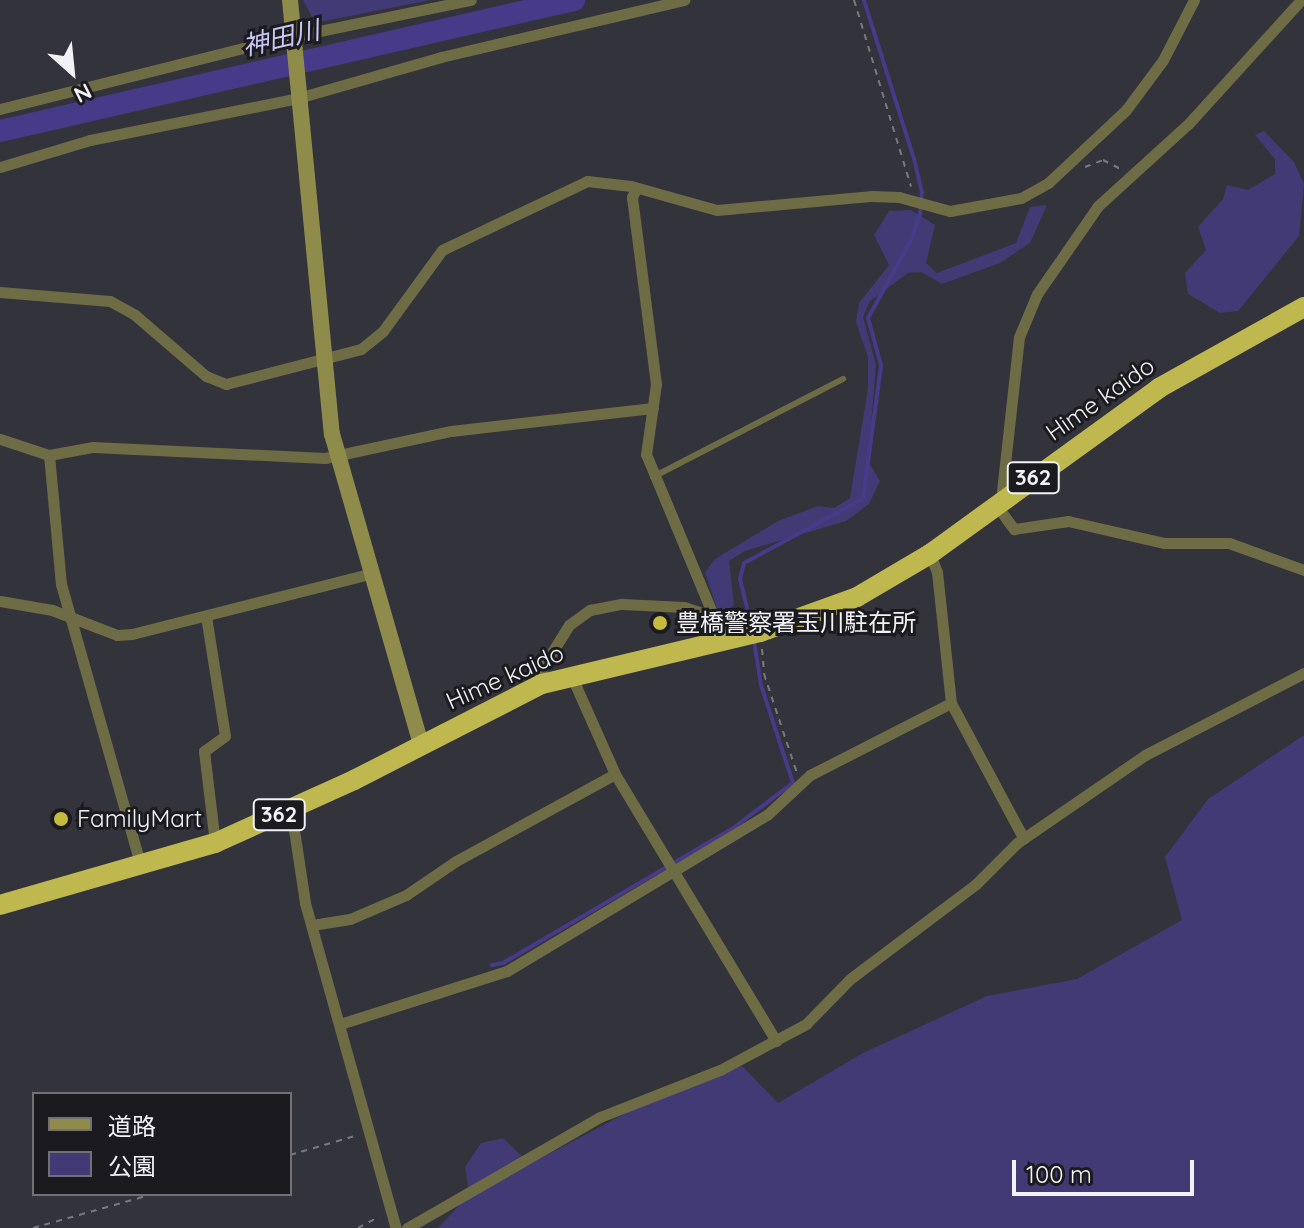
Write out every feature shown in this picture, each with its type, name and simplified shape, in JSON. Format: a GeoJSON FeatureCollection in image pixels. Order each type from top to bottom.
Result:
{"type":"FeatureCollection","features":[{"type":"Feature","properties":{"kind":"highway","name":"Hime kaido"},"geometry":{"type":"LineString","coordinates":[[0,905],[141,868],[215,843],[291,810],[542,684],[571,674],[749,635],[857,597],[930,554],[1159,388],[1304,307]]}},
{"type":"Feature","properties":{"kind":"street"},"geometry":{"type":"LineString","coordinates":[[290,0],[322,361],[336,457],[421,745]]}},
{"type":"Feature","properties":{"kind":"street"},"geometry":{"type":"LineString","coordinates":[[0,109],[471,0]]}},
{"type":"Feature","properties":{"kind":"street"},"geometry":{"type":"LineString","coordinates":[[0,167],[176,119],[297,94],[684,0]]}},
{"type":"Feature","properties":{"kind":"street"},"geometry":{"type":"LineString","coordinates":[[0,292],[110,301],[216,383],[322,361],[372,343],[433,261],[453,244],[587,181],[717,210],[872,196],[914,200],[950,211],[1021,198],[1037,191],[1142,91],[1194,0]]}},
{"type":"Feature","properties":{"kind":"street"},"geometry":{"type":"LineString","coordinates":[[1301,0],[1188,124],[1088,218],[1027,312],[1011,385],[1000,510],[1014,529],[1068,521],[1164,543],[1229,543],[1304,570]]}},
{"type":"Feature","properties":{"kind":"street"},"geometry":{"type":"LineString","coordinates":[[635,191],[632,197],[656,384],[646,454],[714,617]]}},
{"type":"Feature","properties":{"kind":"street"},"geometry":{"type":"LineString","coordinates":[[0,439],[49,455],[93,447],[336,457],[451,431],[653,408]]}},
{"type":"Feature","properties":{"kind":"street"},"geometry":{"type":"LineString","coordinates":[[49,455],[61,584],[141,868]]}},
{"type":"Feature","properties":{"kind":"street"},"geometry":{"type":"LineString","coordinates":[[930,554],[937,572],[951,703],[1024,839]]}},
{"type":"Feature","properties":{"kind":"street"},"geometry":{"type":"LineString","coordinates":[[0,601],[31,604],[117,635],[206,616],[369,574]]}},
{"type":"Feature","properties":{"kind":"street"},"geometry":{"type":"LineString","coordinates":[[542,684],[541,670],[569,625],[590,610],[654,603],[714,617],[749,635]]}},
{"type":"Feature","properties":{"kind":"street"},"geometry":{"type":"LineString","coordinates":[[206,616],[225,736],[204,751],[215,843]]}},
{"type":"Feature","properties":{"kind":"street"},"geometry":{"type":"LineString","coordinates":[[407,1228],[600,1117],[720,1070],[806,1024],[882,952],[976,884],[1024,839],[1145,755],[1304,673]]}},
{"type":"Feature","properties":{"kind":"street"},"geometry":{"type":"LineString","coordinates":[[571,674],[615,774],[776,1041]]}},
{"type":"Feature","properties":{"kind":"street"},"geometry":{"type":"LineString","coordinates":[[340,1024],[483,983],[671,866],[767,815],[802,782],[951,703]]}},
{"type":"Feature","properties":{"kind":"street"},"geometry":{"type":"LineString","coordinates":[[312,925],[350,919],[406,895],[456,861],[615,774]]}},
{"type":"Feature","properties":{"kind":"street"},"geometry":{"type":"LineString","coordinates":[[291,810],[312,925],[396,1228]]}},
{"type":"Feature","properties":{"kind":"lane"},"geometry":{"type":"LineString","coordinates":[[653,477],[843,379]]}},
{"type":"Feature","properties":{"kind":"path"},"geometry":{"type":"LineString","coordinates":[[854,0],[914,200]]}},
{"type":"Feature","properties":{"kind":"path"},"geometry":{"type":"LineString","coordinates":[[1062,167],[1072,172],[1103,160],[1132,175]]}},
{"type":"Feature","properties":{"kind":"path"},"geometry":{"type":"LineString","coordinates":[[749,635],[802,782]]}},
{"type":"Feature","properties":{"kind":"path"},"geometry":{"type":"LineString","coordinates":[[292,1154],[369,1132]]}},
{"type":"Feature","properties":{"kind":"path"},"geometry":{"type":"LineString","coordinates":[[33,1228],[146,1196]]}},
{"type":"Feature","properties":{"kind":"path"},"geometry":{"type":"LineString","coordinates":[[358,1228],[391,1211]]}},
{"type":"Feature","properties":{"kind":"green space"},"geometry":{"type":"Polygon","coordinates":[[[303,0],[430,0],[315,23],[303,0]]]}},
{"type":"Feature","properties":{"kind":"green space"},"geometry":{"type":"Polygon","coordinates":[[[1264,131],[1294,162],[1304,184],[1299,236],[1238,311],[1220,313],[1188,294],[1185,273],[1206,250],[1198,227],[1223,199],[1227,185],[1248,190],[1275,174],[1275,159],[1255,135],[1264,131]]]}},
{"type":"Feature","properties":{"kind":"green space"},"geometry":{"type":"Polygon","coordinates":[[[1047,205],[1030,243],[1000,263],[942,284],[921,272],[908,273],[870,301],[863,317],[876,365],[868,461],[880,481],[869,504],[846,521],[745,551],[729,561],[734,605],[724,614],[717,609],[705,572],[715,559],[778,521],[818,506],[834,508],[850,498],[868,388],[868,357],[856,322],[859,303],[889,265],[874,235],[889,211],[911,210],[935,225],[926,263],[937,273],[1016,243],[1030,207],[1047,205]]]}},
{"type":"Feature","properties":{"kind":"green space"},"geometry":{"type":"Polygon","coordinates":[[[1304,735],[1304,1228],[438,1228],[469,1195],[465,1167],[481,1143],[503,1138],[530,1164],[624,1114],[742,1066],[778,1103],[863,1053],[987,996],[1077,979],[1182,920],[1165,857],[1208,799],[1304,735]]]}},
{"type":"Feature","properties":{"kind":"waterway","name":"神田川"},"geometry":{"type":"LineString","coordinates":[[0,131],[574,0]]}},
{"type":"Feature","properties":{"kind":"waterway"},"geometry":{"type":"LineString","coordinates":[[752,628],[740,579],[744,563],[863,499],[881,365],[868,318],[911,240],[920,214],[922,193],[914,159],[864,0]]}},
{"type":"Feature","properties":{"kind":"waterway"},"geometry":{"type":"LineString","coordinates":[[492,965],[503,963],[733,828],[793,783],[761,685],[754,641]]}},
{"type":"Feature","properties":{"kind":"place","name":"豊橋警察署玉川駐在所"},"geometry":{"type":"Point","coordinates":[660,623]}},
{"type":"Feature","properties":{"kind":"place","name":"FamilyMart"},"geometry":{"type":"Point","coordinates":[61,819]}}]}
